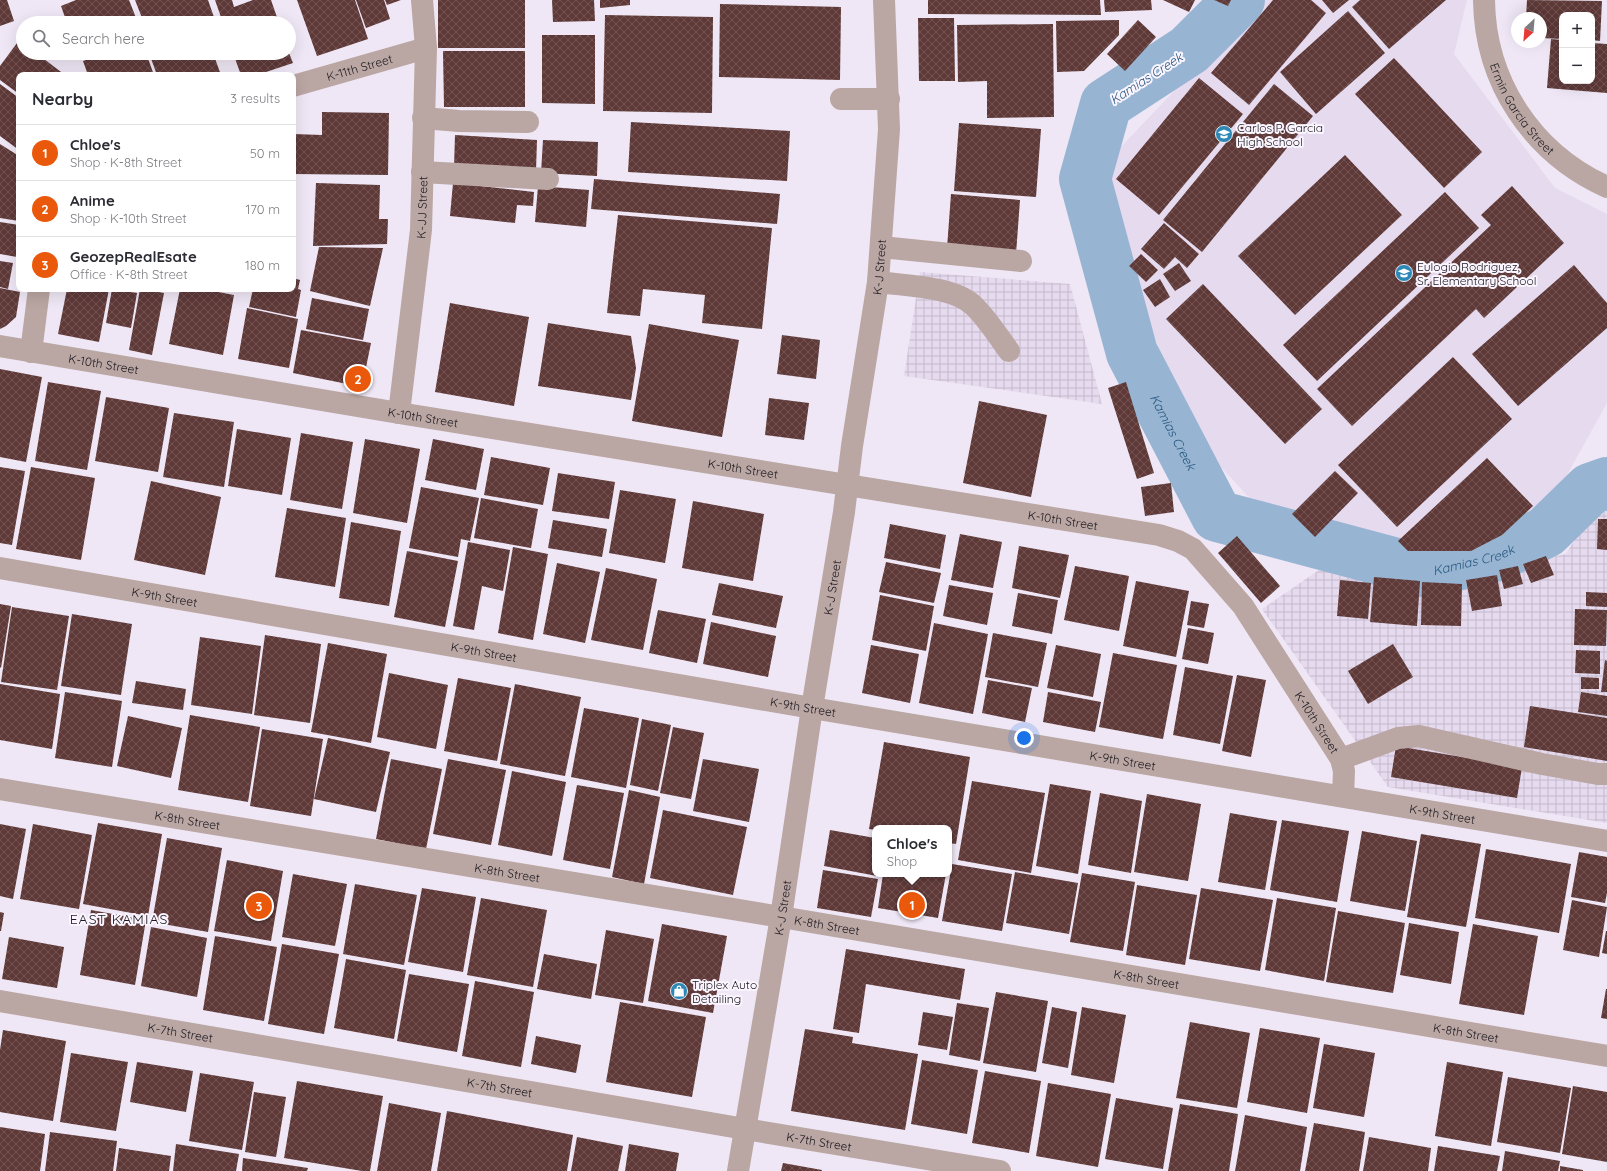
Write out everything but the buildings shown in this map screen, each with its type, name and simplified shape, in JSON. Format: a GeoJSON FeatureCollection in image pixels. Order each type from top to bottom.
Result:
{"type":"FeatureCollection","features":[{"type":"Feature","properties":{"kind":"street","name":"K-JJ Street"},"geometry":{"type":"LineString","coordinates":[[399,413],[421,230],[426,48],[422,0]]}},
{"type":"Feature","properties":{"kind":"street","name":"K-J Street"},"geometry":{"type":"LineString","coordinates":[[738,1171],[781,917],[878,282],[889,129],[884,0]]}},
{"type":"Feature","properties":{"kind":"street","name":"Ermin Garcia Street"},"geometry":{"type":"LineString","coordinates":[[1484,0],[1484,16],[1492,59],[1505,91],[1523,120],[1555,154],[1586,177],[1607,187]]}},
{"type":"Feature","properties":{"kind":"street","name":"K-11th Street"},"geometry":{"type":"LineString","coordinates":[[296,85],[426,48]]}},
{"type":"Feature","properties":{"kind":"street"},"geometry":{"type":"LineString","coordinates":[[841,99],[889,99]]}},
{"type":"Feature","properties":{"kind":"street"},"geometry":{"type":"LineString","coordinates":[[423,118],[459,121],[528,122]]}},
{"type":"Feature","properties":{"kind":"street"},"geometry":{"type":"LineString","coordinates":[[422,172],[548,179]]}},
{"type":"Feature","properties":{"kind":"street"},"geometry":{"type":"LineString","coordinates":[[881,247],[1021,261]]}},
{"type":"Feature","properties":{"kind":"street"},"geometry":{"type":"LineString","coordinates":[[878,282],[939,290],[957,294],[975,306],[1009,351]]}},
{"type":"Feature","properties":{"kind":"street"},"geometry":{"type":"LineString","coordinates":[[31,352],[39,292]]}},
{"type":"Feature","properties":{"kind":"street","name":"K-10th Street"},"geometry":{"type":"LineString","coordinates":[[0,346],[399,413],[1159,535],[1178,541],[1194,549],[1243,606],[1341,759],[1344,771],[1344,796]]}},
{"type":"Feature","properties":{"kind":"street","name":"K-9th Street"},"geometry":{"type":"LineString","coordinates":[[0,568],[812,708],[1607,841]]}},
{"type":"Feature","properties":{"kind":"street"},"geometry":{"type":"LineString","coordinates":[[1341,759],[1398,738],[1419,736],[1542,764],[1598,774],[1607,774]]}},
{"type":"Feature","properties":{"kind":"street","name":"K-8th Street"},"geometry":{"type":"LineString","coordinates":[[0,789],[781,917],[1607,1056]]}},
{"type":"Feature","properties":{"kind":"street","name":"K-7th Street"},"geometry":{"type":"LineString","coordinates":[[0,1002],[1000,1171]]}},
{"type":"Feature","properties":{"kind":"shaded area","name":"Eulogio Rodriguez, Sr. Elementary School"},"geometry":{"type":"Polygon","coordinates":[[[1261,0],[1467,0],[1454,54],[1555,188],[1607,214],[1607,403],[1547,511],[1479,554],[1423,562],[1272,522],[1191,435],[1094,175],[1261,0]]]}},
{"type":"Feature","properties":{"kind":"shaded area"},"geometry":{"type":"Polygon","coordinates":[[[920,272],[1070,284],[1102,404],[904,376],[920,272]]]}},
{"type":"Feature","properties":{"kind":"shaded area"},"geometry":{"type":"Polygon","coordinates":[[[1607,508],[1607,823],[1388,787],[1262,609],[1319,570],[1453,578],[1566,554],[1593,509],[1607,508]]]}},
{"type":"Feature","properties":{"kind":"waterway","name":"Kamias Creek"},"geometry":{"type":"LineString","coordinates":[[1239,0],[1189,50],[1106,104],[1085,179],[1132,353],[1217,516],[1427,572],[1499,555],[1546,532],[1590,489],[1607,483]]}},
{"type":"Feature","properties":{"kind":"place","name":"Carlos P. Garcia High School"},"geometry":{"type":"Point","coordinates":[1224,134]}},
{"type":"Feature","properties":{"kind":"place","name":"Eulogio Rodriguez, Sr. Elementary School"},"geometry":{"type":"Point","coordinates":[1404,273]}},
{"type":"Feature","properties":{"kind":"place","name":"Anime"},"geometry":{"type":"Point","coordinates":[358,379]}},
{"type":"Feature","properties":{"kind":"place","name":"Chloe's"},"geometry":{"type":"Point","coordinates":[912,905]}},
{"type":"Feature","properties":{"kind":"place","name":"GeozepRealEsate"},"geometry":{"type":"Point","coordinates":[259,906]}},
{"type":"Feature","properties":{"kind":"place","name":"Triplex Auto Detailing"},"geometry":{"type":"Point","coordinates":[679,991]}},
{"type":"Feature","properties":{"kind":"district","name":"EAST KAMIAS"},"geometry":{"type":"Point","coordinates":[119,919]}}]}
